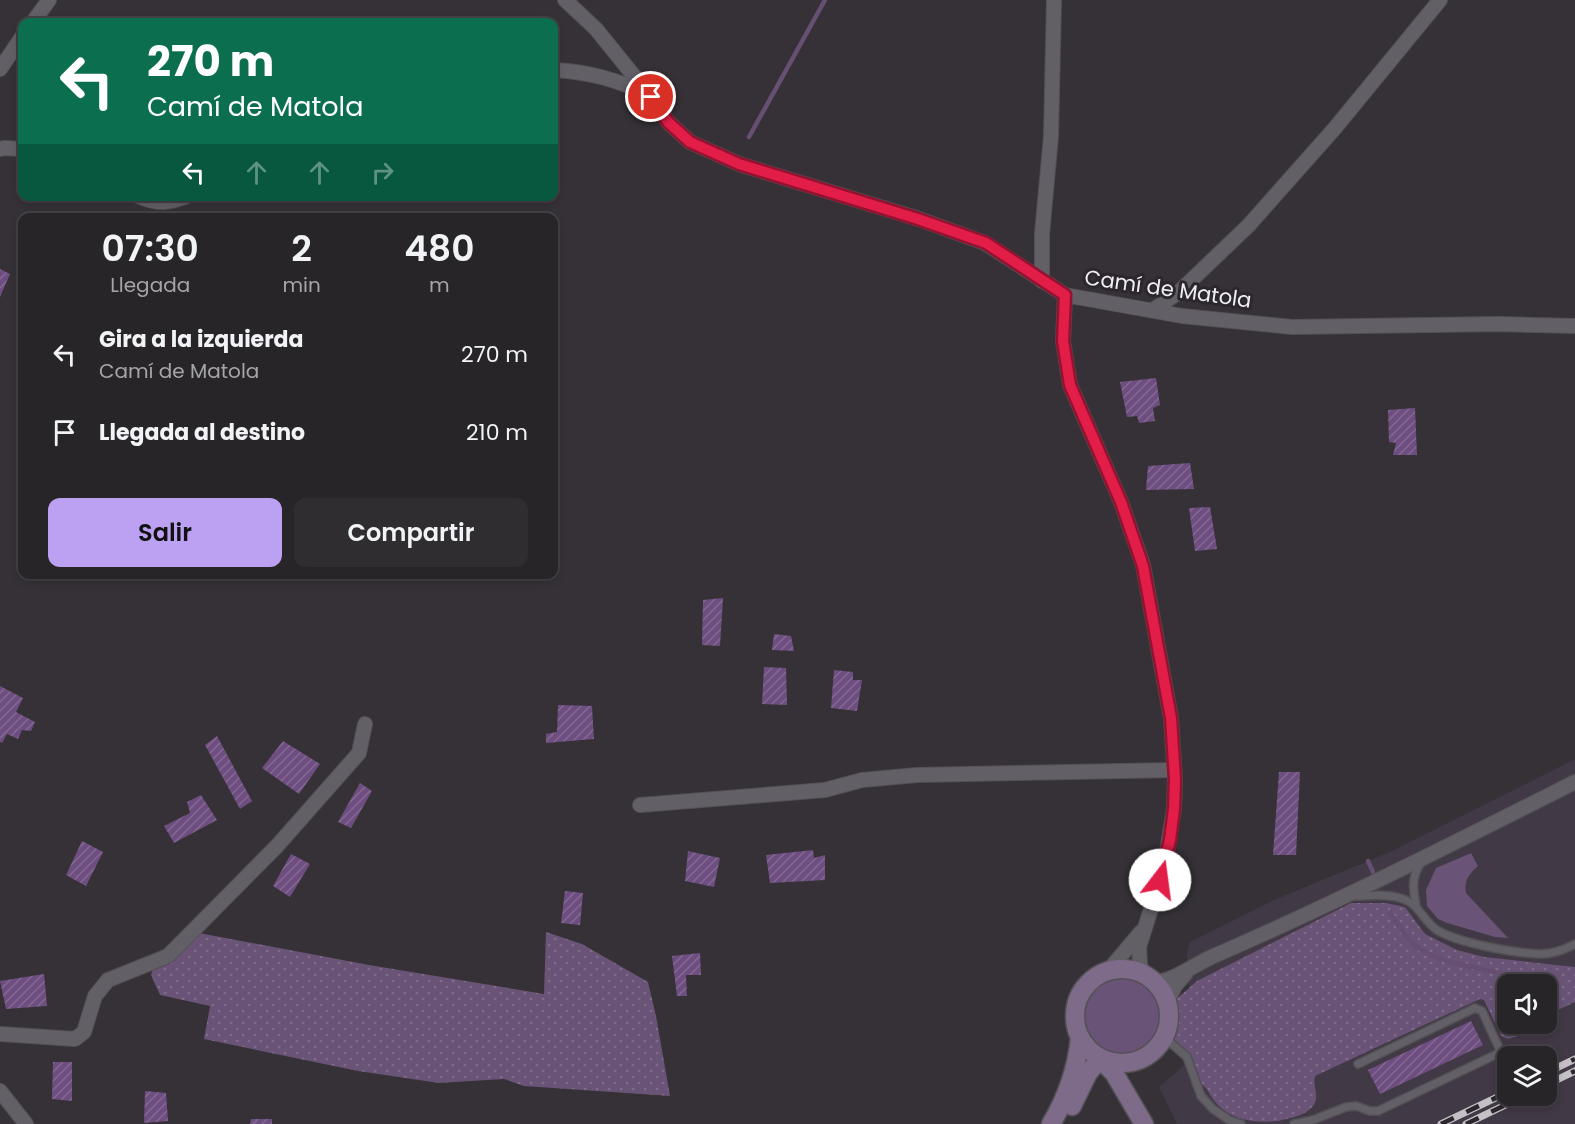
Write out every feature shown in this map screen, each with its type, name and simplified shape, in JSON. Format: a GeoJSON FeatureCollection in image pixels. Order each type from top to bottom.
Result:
{"type":"FeatureCollection","features":[{"type":"Feature","properties":{"kind":"main road"},"geometry":{"type":"LineString","coordinates":[[1100,1059],[1124,1064],[1137,1061],[1153,1052],[1164,1037],[1168,1026],[1167,1001],[1149,979],[1126,970],[1108,971],[1096,976],[1080,994],[1075,1006],[1074,1019],[1080,1037],[1090,1052],[1114,1073],[1142,1120]]}},
{"type":"Feature","properties":{"kind":"main road"},"geometry":{"type":"LineString","coordinates":[[1051,1124],[1068,1087],[1078,1056],[1080,1037]]}},
{"type":"Feature","properties":{"kind":"main road"},"geometry":{"type":"LineString","coordinates":[[1062,1124],[1088,1073],[1100,1059]]}},
{"type":"Feature","properties":{"kind":"main road"},"geometry":{"type":"LineString","coordinates":[[1137,1061],[1132,1090],[1142,1120]]}},
{"type":"Feature","properties":{"kind":"street"},"geometry":{"type":"LineString","coordinates":[[36,18],[49,0]]}},
{"type":"Feature","properties":{"kind":"street","name":"Camí de Matola"},"geometry":{"type":"LineString","coordinates":[[565,0],[596,28],[668,122],[690,142],[739,164],[918,219],[986,243],[1065,295],[1182,316],[1292,327],[1509,324],[1575,326]]}},
{"type":"Feature","properties":{"kind":"street"},"geometry":{"type":"LineString","coordinates":[[1042,281],[1042,234],[1052,125],[1054,0]]}},
{"type":"Feature","properties":{"kind":"street"},"geometry":{"type":"LineString","coordinates":[[1153,310],[1179,292],[1249,225],[1335,128],[1440,0]]}},
{"type":"Feature","properties":{"kind":"street"},"geometry":{"type":"LineString","coordinates":[[0,69],[18,43]]}},
{"type":"Feature","properties":{"kind":"street"},"geometry":{"type":"LineString","coordinates":[[558,70],[577,71],[621,81],[651,97]]}},
{"type":"Feature","properties":{"kind":"street"},"geometry":{"type":"LineString","coordinates":[[0,149],[18,149]]}},
{"type":"Feature","properties":{"kind":"street"},"geometry":{"type":"LineString","coordinates":[[148,201],[167,203],[173,201]]}},
{"type":"Feature","properties":{"kind":"street"},"geometry":{"type":"LineString","coordinates":[[1065,295],[1063,341],[1070,385],[1121,502],[1143,566],[1171,718],[1174,809],[1170,840],[1144,928],[1139,956],[1149,979],[1170,979],[1427,856],[1575,782]]}},
{"type":"Feature","properties":{"kind":"street"},"geometry":{"type":"LineString","coordinates":[[0,1034],[75,1039],[84,1032],[95,996],[108,980],[168,956],[277,846],[358,753],[365,724]]}},
{"type":"Feature","properties":{"kind":"street"},"geometry":{"type":"LineString","coordinates":[[640,805],[825,790],[862,780],[917,775],[1174,770]]}},
{"type":"Feature","properties":{"kind":"street"},"geometry":{"type":"LineString","coordinates":[[1108,971],[1144,928]]}},
{"type":"Feature","properties":{"kind":"street"},"geometry":{"type":"LineString","coordinates":[[1167,1001],[1175,986],[1191,967]]}},
{"type":"Feature","properties":{"kind":"street"},"geometry":{"type":"LineString","coordinates":[[0,1091],[26,1124]]}},
{"type":"Feature","properties":{"kind":"lane"},"geometry":{"type":"LineString","coordinates":[[1416,905],[1412,885],[1415,873],[1427,856]]}},
{"type":"Feature","properties":{"kind":"lane"},"geometry":{"type":"LineString","coordinates":[[1344,896],[1392,896],[1405,899],[1416,905],[1435,928],[1449,937],[1466,942],[1541,954],[1562,951],[1575,944]]}},
{"type":"Feature","properties":{"kind":"lane"},"geometry":{"type":"LineString","coordinates":[[1294,1124],[1313,1120],[1346,1107],[1356,1106],[1370,1112],[1378,1111],[1497,1054],[1500,1050],[1482,1011],[1478,1008],[1358,1064]]}},
{"type":"Feature","properties":{"kind":"lane"},"geometry":{"type":"LineString","coordinates":[[1164,1037],[1187,1057],[1201,1096],[1213,1109],[1229,1120],[1241,1124]]}},
{"type":"Feature","properties":{"kind":"shaded area"},"geometry":{"type":"Polygon","coordinates":[[[1575,759],[1575,1124],[1177,1124],[1159,1087],[1183,1066],[1190,1036],[1169,989],[1189,996],[1187,954],[1190,942],[1274,900],[1392,851],[1575,759]]]}},
{"type":"Feature","properties":{"kind":"shaded area"},"geometry":{"type":"Polygon","coordinates":[[[1471,853],[1478,866],[1468,878],[1466,893],[1508,938],[1495,937],[1447,923],[1438,919],[1427,906],[1426,890],[1436,868],[1471,853]]]}},
{"type":"Feature","properties":{"kind":"shaded area"},"geometry":{"type":"Polygon","coordinates":[[[1351,903],[1386,903],[1405,907],[1425,934],[1457,950],[1484,957],[1575,967],[1575,1002],[1557,1010],[1557,974],[1497,974],[1497,1028],[1484,1000],[1480,999],[1315,1076],[1316,1099],[1310,1109],[1300,1115],[1267,1122],[1246,1120],[1221,1108],[1198,1080],[1186,1052],[1167,1036],[1172,1013],[1171,1004],[1197,981],[1351,903]]]}},
{"type":"Feature","properties":{"kind":"shaded area"},"geometry":{"type":"Polygon","coordinates":[[[546,932],[582,944],[648,982],[670,1096],[524,1086],[504,1079],[439,1083],[358,1071],[204,1039],[210,1006],[160,995],[151,975],[154,965],[199,933],[369,965],[544,994],[546,932]]]}},
{"type":"Feature","properties":{"kind":"shaded area"},"geometry":{"type":"Polygon","coordinates":[[[1122,973],[1139,977],[1153,986],[1162,1000],[1166,1017],[1162,1034],[1153,1048],[1139,1057],[1122,1061],[1105,1057],[1091,1048],[1082,1034],[1078,1017],[1082,1000],[1091,986],[1105,977],[1122,973]]]}},
{"type":"Feature","properties":{"kind":"shaded area"},"geometry":{"type":"Polygon","coordinates":[[[1500,1034],[1526,1034],[1508,1039],[1500,1034]]]}},
{"type":"Feature","properties":{"kind":"building"},"geometry":{"type":"Polygon","coordinates":[[[0,269],[10,274],[0,297],[0,269]]]}},
{"type":"Feature","properties":{"kind":"building"},"geometry":{"type":"Polygon","coordinates":[[[1156,378],[1160,405],[1153,408],[1155,421],[1139,423],[1137,416],[1127,417],[1120,382],[1156,378]]]}},
{"type":"Feature","properties":{"kind":"building"},"geometry":{"type":"Polygon","coordinates":[[[1415,408],[1417,455],[1393,455],[1396,443],[1389,442],[1388,410],[1415,408]]]}},
{"type":"Feature","properties":{"kind":"building"},"geometry":{"type":"Polygon","coordinates":[[[1190,463],[1194,489],[1146,490],[1148,466],[1190,463]]]}},
{"type":"Feature","properties":{"kind":"building"},"geometry":{"type":"Polygon","coordinates":[[[1210,507],[1217,549],[1195,551],[1189,508],[1210,507]]]}},
{"type":"Feature","properties":{"kind":"building"},"geometry":{"type":"Polygon","coordinates":[[[723,598],[720,646],[702,645],[703,600],[723,598]]]}},
{"type":"Feature","properties":{"kind":"building"},"geometry":{"type":"Polygon","coordinates":[[[774,634],[791,636],[794,651],[772,650],[774,634]]]}},
{"type":"Feature","properties":{"kind":"building"},"geometry":{"type":"Polygon","coordinates":[[[764,667],[786,668],[787,705],[762,704],[764,667]]]}},
{"type":"Feature","properties":{"kind":"building"},"geometry":{"type":"Polygon","coordinates":[[[834,670],[853,672],[853,680],[862,680],[857,711],[831,708],[834,670]]]}},
{"type":"Feature","properties":{"kind":"building"},"geometry":{"type":"Polygon","coordinates":[[[0,686],[23,698],[16,712],[35,722],[31,731],[22,730],[18,739],[7,734],[2,743],[0,742],[0,686]]]}},
{"type":"Feature","properties":{"kind":"building"},"geometry":{"type":"Polygon","coordinates":[[[558,705],[592,706],[594,739],[546,743],[546,734],[557,732],[558,705]]]}},
{"type":"Feature","properties":{"kind":"building"},"geometry":{"type":"Polygon","coordinates":[[[217,736],[252,801],[240,809],[205,745],[217,736]]]}},
{"type":"Feature","properties":{"kind":"building"},"geometry":{"type":"Polygon","coordinates":[[[283,741],[320,764],[299,794],[262,768],[283,741]]]}},
{"type":"Feature","properties":{"kind":"building"},"geometry":{"type":"Polygon","coordinates":[[[1279,772],[1300,772],[1296,855],[1273,855],[1279,772]]]}},
{"type":"Feature","properties":{"kind":"building"},"geometry":{"type":"Polygon","coordinates":[[[360,783],[372,791],[351,828],[338,822],[360,783]]]}},
{"type":"Feature","properties":{"kind":"building"},"geometry":{"type":"Polygon","coordinates":[[[201,795],[217,820],[174,843],[164,826],[190,813],[187,802],[201,795]]]}},
{"type":"Feature","properties":{"kind":"building"},"geometry":{"type":"Polygon","coordinates":[[[82,841],[103,852],[86,886],[66,875],[82,841]]]}},
{"type":"Feature","properties":{"kind":"building"},"geometry":{"type":"Polygon","coordinates":[[[813,850],[814,858],[825,855],[825,880],[770,883],[766,855],[813,850]]]}},
{"type":"Feature","properties":{"kind":"building"},"geometry":{"type":"Polygon","coordinates":[[[688,851],[720,858],[714,887],[685,881],[688,851]]]}},
{"type":"Feature","properties":{"kind":"building"},"geometry":{"type":"Polygon","coordinates":[[[291,854],[310,864],[290,897],[273,886],[291,854]]]}},
{"type":"Feature","properties":{"kind":"building"},"geometry":{"type":"Polygon","coordinates":[[[565,891],[583,893],[580,925],[561,923],[565,891]]]}},
{"type":"Feature","properties":{"kind":"building"},"geometry":{"type":"Polygon","coordinates":[[[700,953],[701,975],[686,975],[687,996],[677,996],[672,956],[700,953]]]}},
{"type":"Feature","properties":{"kind":"building"},"geometry":{"type":"Polygon","coordinates":[[[44,974],[47,1006],[6,1009],[0,981],[44,974]]]}},
{"type":"Feature","properties":{"kind":"building"},"geometry":{"type":"Polygon","coordinates":[[[1471,1021],[1483,1045],[1380,1094],[1368,1070],[1471,1021]]]}},
{"type":"Feature","properties":{"kind":"building"},"geometry":{"type":"Polygon","coordinates":[[[53,1062],[72,1062],[72,1101],[52,1099],[53,1062]]]}},
{"type":"Feature","properties":{"kind":"building"},"geometry":{"type":"Polygon","coordinates":[[[145,1091],[166,1093],[168,1121],[144,1123],[145,1091]]]}},
{"type":"Feature","properties":{"kind":"building"},"geometry":{"type":"Polygon","coordinates":[[[251,1119],[272,1119],[272,1124],[250,1124],[251,1119]]]}},
{"type":"Feature","properties":{"kind":"waterway"},"geometry":{"type":"LineString","coordinates":[[749,137],[825,0]]}},
{"type":"Feature","properties":{"kind":"waterway"},"geometry":{"type":"LineString","coordinates":[[1368,861],[1373,872]]}},
{"type":"Feature","properties":{"kind":"waterway"},"geometry":{"type":"LineString","coordinates":[[1390,913],[1409,940],[1424,951],[1438,958],[1503,974]]}},
{"type":"Feature","properties":{"kind":"railway"},"geometry":{"type":"LineString","coordinates":[[1557,1068],[1575,1059]]}},
{"type":"Feature","properties":{"kind":"railway"},"geometry":{"type":"LineString","coordinates":[[1557,1080],[1575,1071]]}},
{"type":"Feature","properties":{"kind":"railway"},"geometry":{"type":"LineString","coordinates":[[1441,1124],[1497,1097]]}},
{"type":"Feature","properties":{"kind":"railway"},"geometry":{"type":"LineString","coordinates":[[1466,1124],[1503,1106]]}},
{"type":"Feature","properties":{"kind":"route"},"geometry":{"type":"LineString","coordinates":[[651,97],[668,122],[690,142],[739,164],[918,219],[986,243],[1065,295],[1063,341],[1070,385],[1121,502],[1143,566],[1171,718],[1175,779],[1174,809],[1170,840],[1160,880]]}}]}
